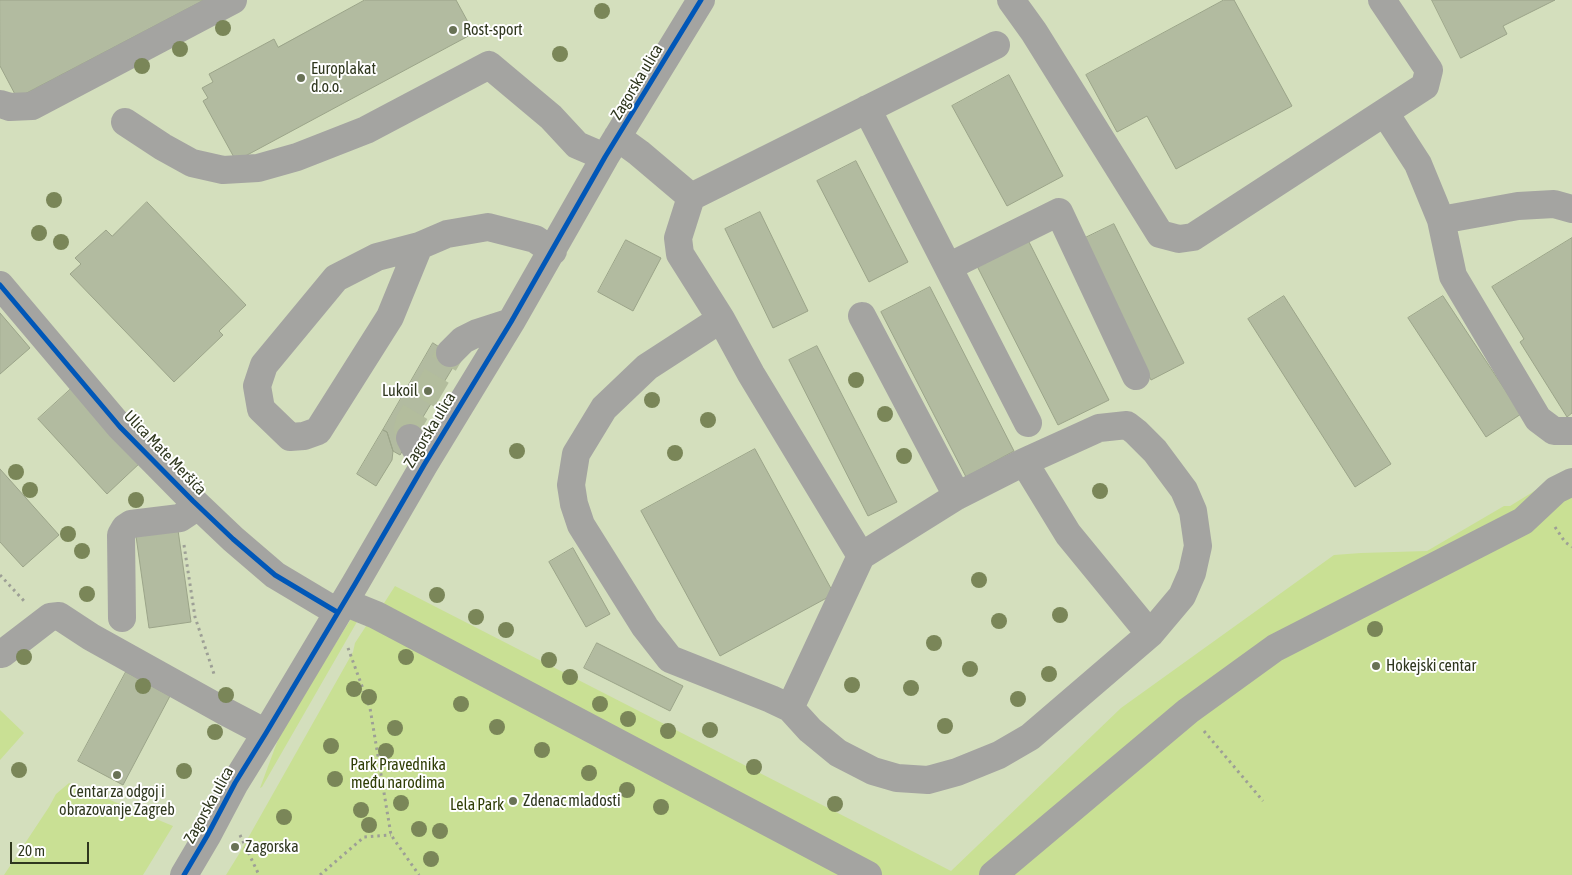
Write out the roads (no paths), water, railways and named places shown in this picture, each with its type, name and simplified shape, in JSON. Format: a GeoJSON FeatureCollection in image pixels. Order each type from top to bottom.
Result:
{"type":"FeatureCollection","features":[{"type":"Feature","properties":{"kind":"street"},"geometry":{"type":"LineString","coordinates":[[0,104],[10,107],[32,106],[233,0]]}},
{"type":"Feature","properties":{"kind":"street","name":"Zagorska ulica"},"geometry":{"type":"LineString","coordinates":[[184,875],[235,783],[511,322],[611,147],[626,126],[701,0]]}},
{"type":"Feature","properties":{"kind":"street"},"geometry":{"type":"LineString","coordinates":[[1011,0],[1034,32],[1160,234],[1178,239],[1193,237],[1425,86],[1429,70],[1382,0]]}},
{"type":"Feature","properties":{"kind":"street"},"geometry":{"type":"LineString","coordinates":[[861,556],[751,374],[721,319],[680,254],[678,238],[691,197],[996,45]]}},
{"type":"Feature","properties":{"kind":"street"},"geometry":{"type":"LineString","coordinates":[[125,122],[192,163],[223,170],[258,168],[297,157],[366,130],[489,64],[551,117],[577,144],[611,147],[639,153],[691,197]]}},
{"type":"Feature","properties":{"kind":"street"},"geometry":{"type":"LineString","coordinates":[[867,109],[1028,424]]}},
{"type":"Feature","properties":{"kind":"street"},"geometry":{"type":"LineString","coordinates":[[1385,113],[1418,164],[1440,220],[1453,276],[1538,419],[1554,431],[1572,431]]}},
{"type":"Feature","properties":{"kind":"street"},"geometry":{"type":"LineString","coordinates":[[1440,220],[1518,206],[1554,204],[1572,209]]}},
{"type":"Feature","properties":{"kind":"street"},"geometry":{"type":"LineString","coordinates":[[948,267],[1059,212],[1136,376]]}},
{"type":"Feature","properties":{"kind":"street"},"geometry":{"type":"LineString","coordinates":[[419,246],[390,317],[318,431],[304,436],[290,437],[261,409],[257,386],[264,365],[336,278],[377,257],[419,246],[446,234],[488,227],[535,239],[553,250]]}},
{"type":"Feature","properties":{"kind":"street","name":"Ulica Mate Meršića"},"geometry":{"type":"LineString","coordinates":[[0,285],[189,512],[233,539],[276,575],[341,607],[376,614],[868,875]]}},
{"type":"Feature","properties":{"kind":"street"},"geometry":{"type":"LineString","coordinates":[[862,316],[957,496]]}},
{"type":"Feature","properties":{"kind":"street"},"geometry":{"type":"LineString","coordinates":[[721,319],[647,367],[604,408],[576,454],[571,485],[574,504],[581,525],[645,627],[670,659],[790,708],[810,730],[838,753],[873,771],[897,778],[928,780],[957,772],[999,755],[1030,737],[1150,634],[1182,596],[1192,573],[1198,546],[1193,511],[1184,490],[1178,482],[1154,451],[1127,425],[1099,428],[1024,462],[957,496],[861,556],[790,708]]}},
{"type":"Feature","properties":{"kind":"street"},"geometry":{"type":"LineString","coordinates":[[450,353],[470,336],[511,322]]}},
{"type":"Feature","properties":{"kind":"street"},"geometry":{"type":"LineString","coordinates":[[410,438],[424,465]]}},
{"type":"Feature","properties":{"kind":"street"},"geometry":{"type":"LineString","coordinates":[[1024,462],[1068,534],[1150,634]]}},
{"type":"Feature","properties":{"kind":"street"},"geometry":{"type":"LineString","coordinates":[[993,875],[1188,711],[1275,648],[1523,521],[1556,490],[1572,482]]}},
{"type":"Feature","properties":{"kind":"street"},"geometry":{"type":"LineString","coordinates":[[122,618],[121,535],[125,528],[131,524],[189,512]]}},
{"type":"Feature","properties":{"kind":"street"},"geometry":{"type":"LineString","coordinates":[[2,654],[50,617],[59,616],[91,637],[266,733]]}},
{"type":"Feature","properties":{"kind":"tunnel"},"geometry":{"type":"LineString","coordinates":[[410,438],[408,428],[410,421],[450,353]]}},
{"type":"Feature","properties":{"kind":"place","name":"Rost-sport"},"geometry":{"type":"Point","coordinates":[453,30]}},
{"type":"Feature","properties":{"kind":"place","name":"Europlakat d.o.o."},"geometry":{"type":"Point","coordinates":[301,78]}},
{"type":"Feature","properties":{"kind":"place","name":"Lukoil"},"geometry":{"type":"Point","coordinates":[428,391]}},
{"type":"Feature","properties":{"kind":"place","name":"Hokejski centar"},"geometry":{"type":"Point","coordinates":[1376,666]}},
{"type":"Feature","properties":{"kind":"place","name":"Centar za odgoj i obrazovanje Zagreb"},"geometry":{"type":"Point","coordinates":[117,775]}},
{"type":"Feature","properties":{"kind":"place","name":"Zdenac mladosti"},"geometry":{"type":"Point","coordinates":[513,801]}},
{"type":"Feature","properties":{"kind":"place","name":"Zagorska"},"geometry":{"type":"Point","coordinates":[235,847]}},
{"type":"Feature","properties":{"kind":"park label","name":"Park Pravednika među narodima"},"geometry":{"type":"Point","coordinates":[398,774]}},
{"type":"Feature","properties":{"kind":"park label","name":"Lela Park"},"geometry":{"type":"Point","coordinates":[477,805]}}]}
